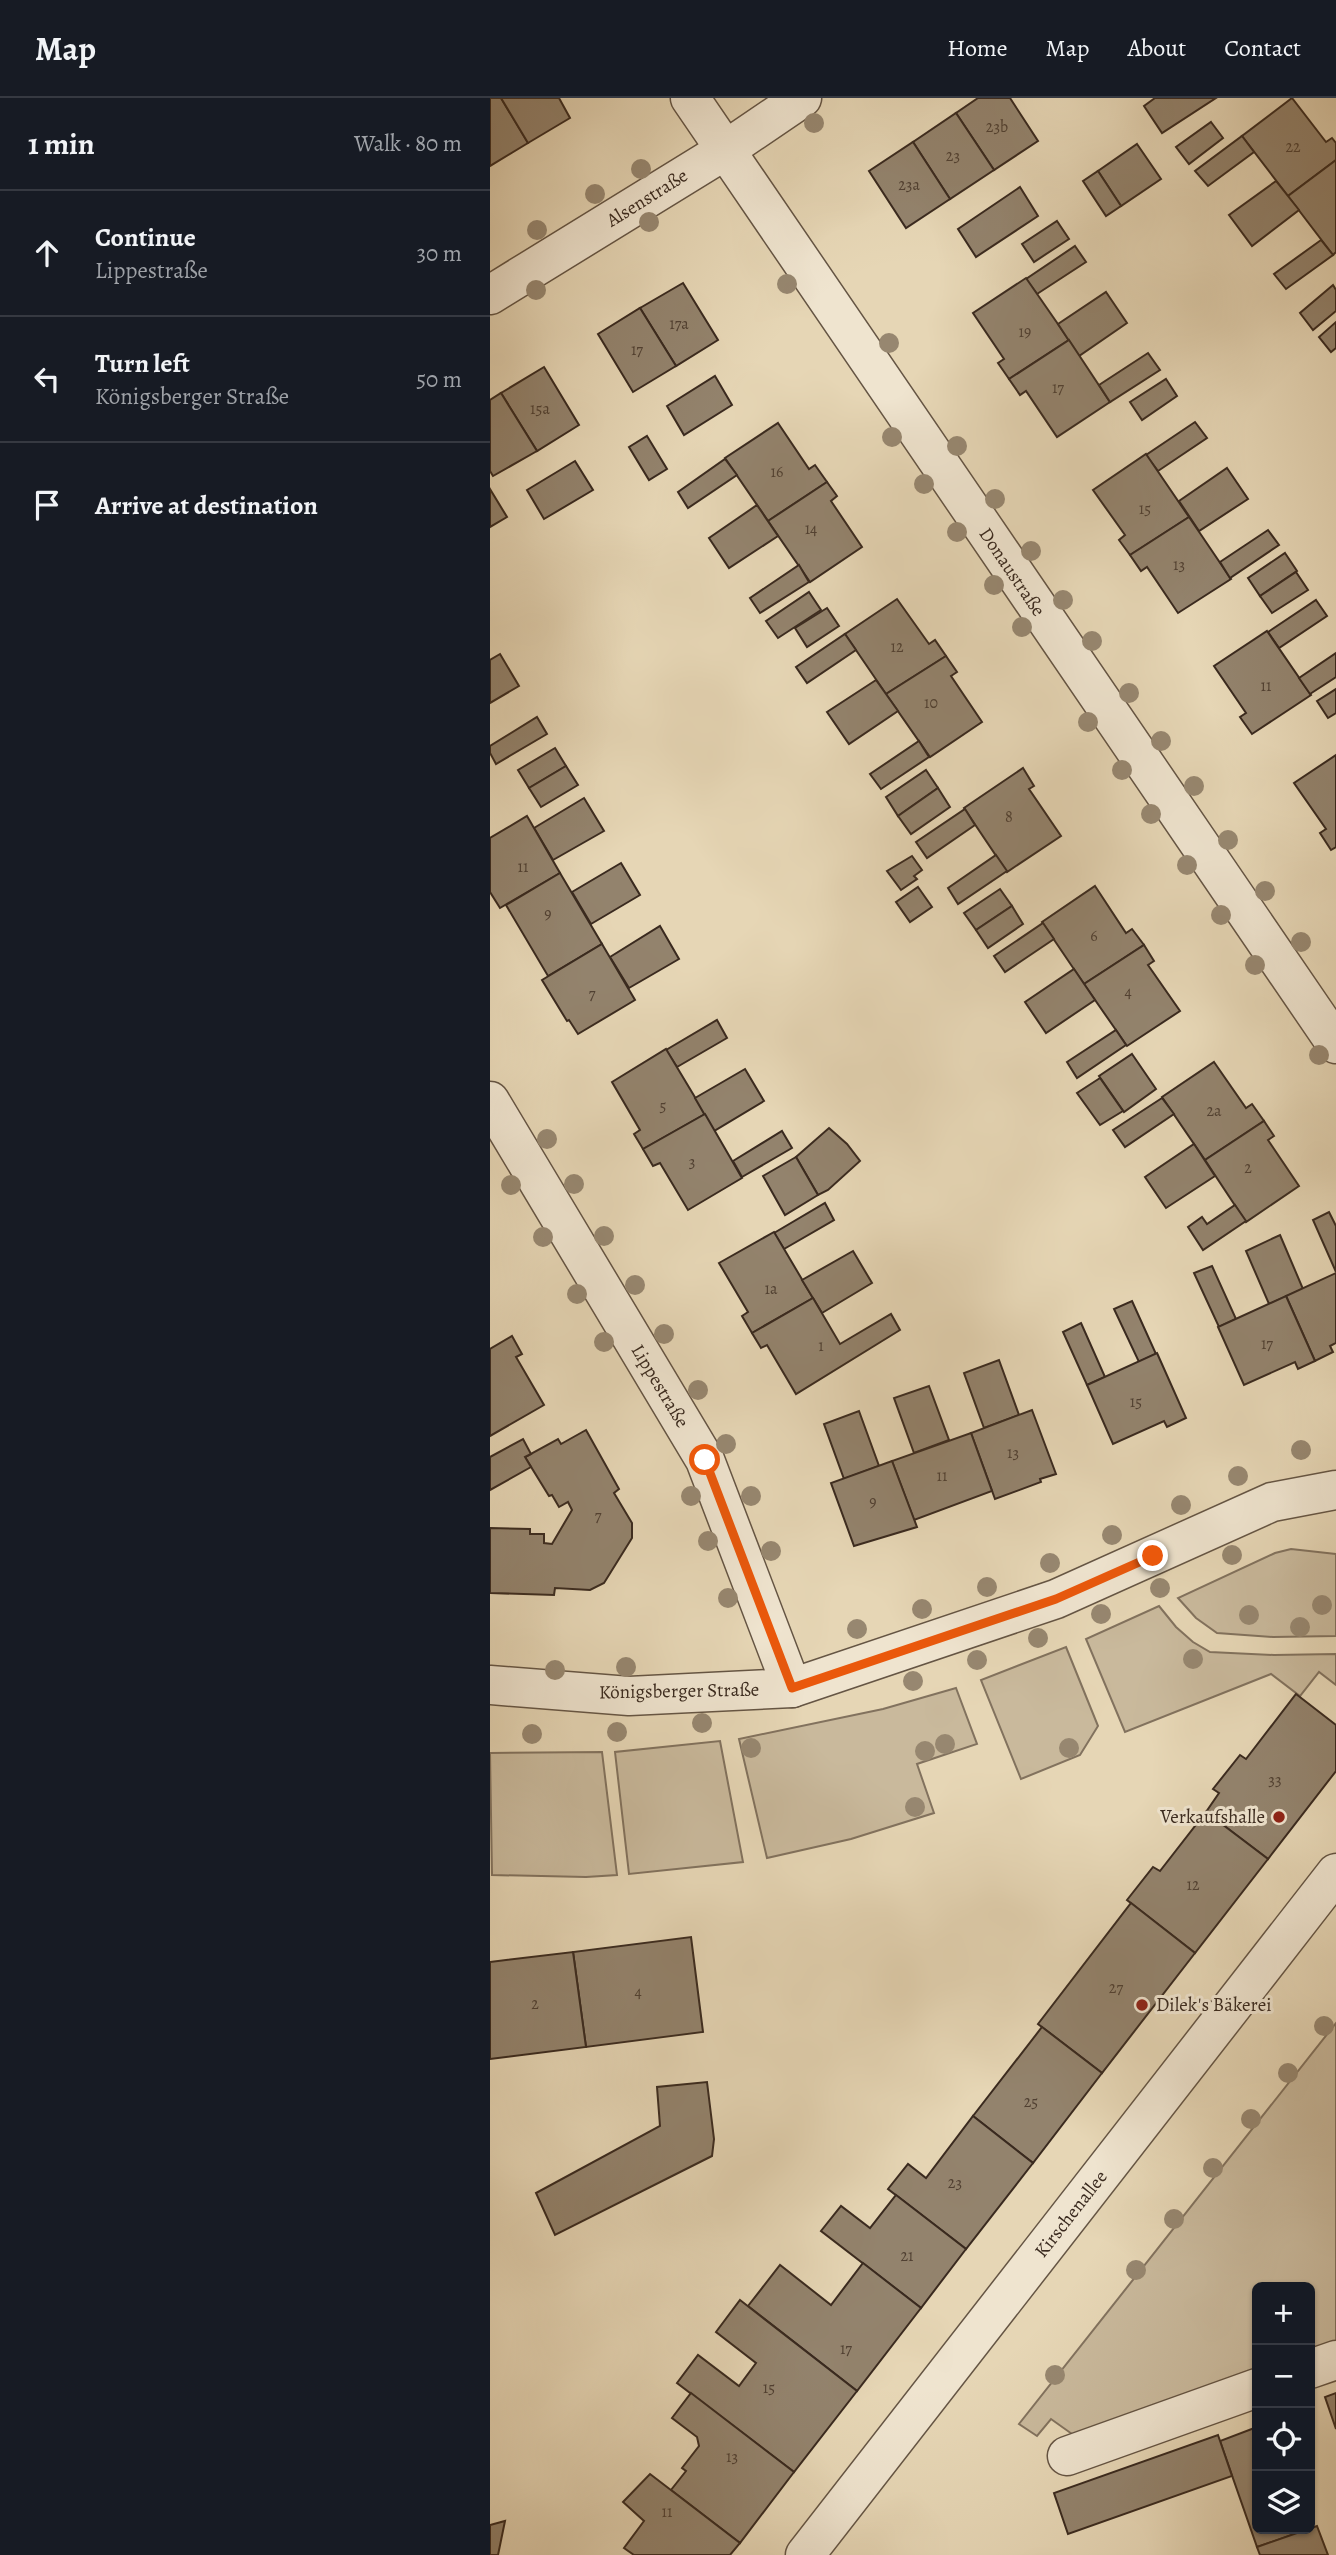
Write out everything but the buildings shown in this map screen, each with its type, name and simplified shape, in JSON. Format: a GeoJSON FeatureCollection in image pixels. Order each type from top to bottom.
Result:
{"type":"FeatureCollection","features":[{"type":"Feature","properties":{"kind":"street","name":"Donaustraße"},"geometry":{"type":"LineString","coordinates":[[690,98],[1336,1044]]}},
{"type":"Feature","properties":{"kind":"street","name":"Alsenstraße"},"geometry":{"type":"LineString","coordinates":[[490,295],[724,151],[802,98]]}},
{"type":"Feature","properties":{"kind":"street","name":"Lippestraße"},"geometry":{"type":"LineString","coordinates":[[490,1101],[705,1460],[792,1688]]}},
{"type":"Feature","properties":{"kind":"street","name":"Königsberger Straße"},"geometry":{"type":"LineString","coordinates":[[490,1685],[629,1696],[792,1688],[1056,1599],[1272,1502],[1336,1490]]}},
{"type":"Feature","properties":{"kind":"street","name":"Kirschenallee"},"geometry":{"type":"LineString","coordinates":[[805,2555],[1336,1873]]}},
{"type":"Feature","properties":{"kind":"street"},"geometry":{"type":"LineString","coordinates":[[1315,2367],[1336,2360]]}},
{"type":"Feature","properties":{"kind":"street"},"geometry":{"type":"LineString","coordinates":[[1067,2456],[1252,2390]]}},
{"type":"Feature","properties":{"kind":"shaded area"},"geometry":{"type":"Polygon","coordinates":[[[1291,1549],[1336,1554],[1336,1636],[1273,1637],[1217,1633],[1196,1618],[1178,1598],[1275,1553],[1291,1549]]]}},
{"type":"Feature","properties":{"kind":"shaded area"},"geometry":{"type":"Polygon","coordinates":[[[1159,1606],[1176,1627],[1210,1652],[1336,1654],[1336,1685],[1319,1672],[1300,1696],[1271,1674],[1125,1732],[1086,1639],[1159,1606]]]}},
{"type":"Feature","properties":{"kind":"shaded area"},"geometry":{"type":"Polygon","coordinates":[[[1066,1647],[1098,1726],[1080,1755],[1021,1779],[981,1680],[1066,1647]]]}},
{"type":"Feature","properties":{"kind":"shaded area"},"geometry":{"type":"Polygon","coordinates":[[[956,1688],[977,1744],[917,1764],[934,1813],[851,1839],[767,1858],[739,1739],[883,1709],[956,1688]]]}},
{"type":"Feature","properties":{"kind":"shaded area"},"geometry":{"type":"Polygon","coordinates":[[[720,1741],[743,1862],[629,1874],[615,1752],[720,1741]]]}},
{"type":"Feature","properties":{"kind":"shaded area"},"geometry":{"type":"Polygon","coordinates":[[[602,1752],[617,1875],[492,1875],[490,1753],[602,1752]]]}},
{"type":"Feature","properties":{"kind":"shaded area"},"geometry":{"type":"Polygon","coordinates":[[[1336,2023],[1336,2348],[1315,2355],[1315,2282],[1252,2282],[1252,2378],[1079,2439],[1051,2419],[1037,2436],[1019,2424],[1336,2023]]]}},
{"type":"Feature","properties":{"kind":"place","name":"Verkaufshalle"},"geometry":{"type":"Point","coordinates":[1279,1817]}},
{"type":"Feature","properties":{"kind":"place","name":"Dilek's Bäkerei"},"geometry":{"type":"Point","coordinates":[1142,2005]}},
{"type":"Feature","properties":{"kind":"route"},"geometry":{"type":"LineString","coordinates":[[705,1460],[792,1688],[1056,1599],[1153,1556]]}}]}
